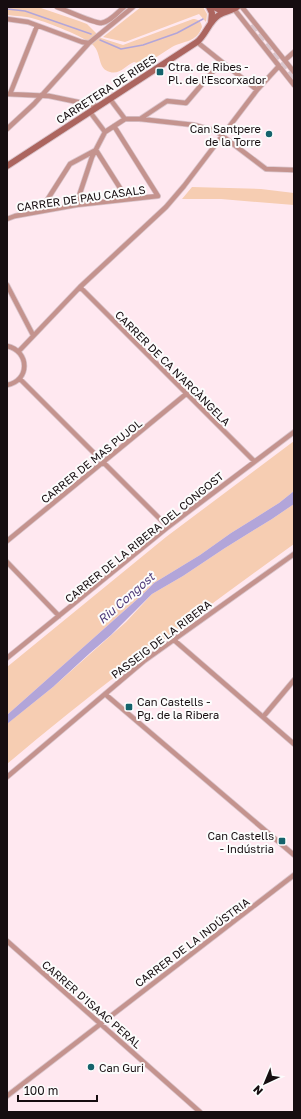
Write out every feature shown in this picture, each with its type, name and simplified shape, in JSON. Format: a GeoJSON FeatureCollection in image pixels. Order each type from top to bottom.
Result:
{"type":"FeatureCollection","features":[{"type":"Feature","properties":{"kind":"street"},"geometry":{"type":"LineString","coordinates":[[57,7],[99,22],[108,20],[124,7]]}},
{"type":"Feature","properties":{"kind":"street"},"geometry":{"type":"LineString","coordinates":[[7,129],[34,104],[89,43],[133,7]]}},
{"type":"Feature","properties":{"kind":"street"},"geometry":{"type":"LineString","coordinates":[[209,7],[212,13],[211,23]]}},
{"type":"Feature","properties":{"kind":"street"},"geometry":{"type":"LineString","coordinates":[[214,7],[220,10],[234,9],[294,85]]}},
{"type":"Feature","properties":{"kind":"street"},"geometry":{"type":"LineString","coordinates":[[242,7],[294,72]]}},
{"type":"Feature","properties":{"kind":"street","name":"CARRETERA DE RIBES"},"geometry":{"type":"LineString","coordinates":[[7,166],[197,42],[203,37],[211,23],[219,15],[234,9]]}},
{"type":"Feature","properties":{"kind":"street"},"geometry":{"type":"LineString","coordinates":[[7,19],[28,22],[82,42],[89,43]]}},
{"type":"Feature","properties":{"kind":"street"},"geometry":{"type":"LineString","coordinates":[[99,22],[100,33]]}},
{"type":"Feature","properties":{"kind":"street"},"geometry":{"type":"LineString","coordinates":[[37,26],[8,94],[49,96],[97,106]]}},
{"type":"Feature","properties":{"kind":"street"},"geometry":{"type":"LineString","coordinates":[[197,42],[257,90]]}},
{"type":"Feature","properties":{"kind":"street"},"geometry":{"type":"LineString","coordinates":[[285,60],[294,52]]}},
{"type":"Feature","properties":{"kind":"street"},"geometry":{"type":"LineString","coordinates":[[140,119],[167,101],[186,103],[221,62]]}},
{"type":"Feature","properties":{"kind":"street"},"geometry":{"type":"LineString","coordinates":[[19,351],[80,287],[166,208],[257,90],[279,66]]}},
{"type":"Feature","properties":{"kind":"street"},"geometry":{"type":"LineString","coordinates":[[110,99],[125,120]]}},
{"type":"Feature","properties":{"kind":"street"},"geometry":{"type":"LineString","coordinates":[[90,112],[105,132]]}},
{"type":"Feature","properties":{"kind":"street"},"geometry":{"type":"LineString","coordinates":[[76,205],[92,157],[105,132],[125,120],[140,119],[194,125],[216,131],[266,169],[294,170]]}},
{"type":"Feature","properties":{"kind":"street","name":"CARRER DE PAU CASALS"},"geometry":{"type":"LineString","coordinates":[[7,219],[76,205],[158,196],[114,126]]}},
{"type":"Feature","properties":{"kind":"street"},"geometry":{"type":"LineString","coordinates":[[96,150],[127,199]]}},
{"type":"Feature","properties":{"kind":"street"},"geometry":{"type":"LineString","coordinates":[[34,213],[42,208],[70,164],[96,150]]}},
{"type":"Feature","properties":{"kind":"street"},"geometry":{"type":"LineString","coordinates":[[7,285],[33,335]]}},
{"type":"Feature","properties":{"kind":"street","name":"CARRER DE CA N'ARCÀNGELA"},"geometry":{"type":"LineString","coordinates":[[80,287],[254,461]]}},
{"type":"Feature","properties":{"kind":"street"},"geometry":{"type":"LineString","coordinates":[[7,346],[13,347],[19,351],[25,365],[20,379],[7,385]]}},
{"type":"Feature","properties":{"kind":"street"},"geometry":{"type":"LineString","coordinates":[[20,379],[168,527]]}},
{"type":"Feature","properties":{"kind":"street","name":"CARRER DE MAS PUJOL"},"geometry":{"type":"LineString","coordinates":[[7,541],[186,394]]}},
{"type":"Feature","properties":{"kind":"street","name":"CARRER DE LA RIBERA DEL CONGOST"},"geometry":{"type":"LineString","coordinates":[[7,658],[168,527],[294,432]]}},
{"type":"Feature","properties":{"kind":"street","name":"PASSEIG DE LA RIBERA"},"geometry":{"type":"LineString","coordinates":[[7,776],[144,661],[294,554]]}},
{"type":"Feature","properties":{"kind":"street"},"geometry":{"type":"LineString","coordinates":[[7,562],[60,616]]}},
{"type":"Feature","properties":{"kind":"street"},"geometry":{"type":"LineString","coordinates":[[174,640],[294,744]]}},
{"type":"Feature","properties":{"kind":"street"},"geometry":{"type":"LineString","coordinates":[[263,717],[294,680]]}},
{"type":"Feature","properties":{"kind":"street"},"geometry":{"type":"LineString","coordinates":[[105,694],[294,855]]}},
{"type":"Feature","properties":{"kind":"street","name":"CARRER DE LA INDÚSTRIA"},"geometry":{"type":"LineString","coordinates":[[7,1096],[294,875]]}},
{"type":"Feature","properties":{"kind":"street","name":"CARRER D'ISAAC PERAL"},"geometry":{"type":"LineString","coordinates":[[7,942],[200,1112]]}},
{"type":"Feature","properties":{"kind":"shaded area"},"geometry":{"type":"Polygon","coordinates":[[[7,7],[38,7],[87,24],[101,38],[123,45],[193,19],[199,21],[202,27],[197,36],[193,39],[172,47],[145,64],[134,62],[114,73],[103,68],[96,49],[89,42],[66,30],[41,21],[28,17],[7,15],[7,7]]]}},
{"type":"Feature","properties":{"kind":"shaded area"},"geometry":{"type":"Polygon","coordinates":[[[141,7],[203,7],[207,14],[206,22],[199,14],[125,42],[103,37],[141,7]]]}},
{"type":"Feature","properties":{"kind":"shaded area"},"geometry":{"type":"Polygon","coordinates":[[[192,187],[261,189],[294,193],[294,205],[221,199],[182,199],[192,187]]]}},
{"type":"Feature","properties":{"kind":"shaded area"},"geometry":{"type":"Polygon","coordinates":[[[294,441],[294,491],[279,503],[231,533],[200,555],[154,583],[7,715],[7,667],[166,537],[294,441]]]}},
{"type":"Feature","properties":{"kind":"shaded area"},"geometry":{"type":"Polygon","coordinates":[[[294,491],[294,504],[183,576],[152,594],[111,635],[53,687],[7,724],[7,715],[154,583],[200,555],[231,533],[279,503],[294,491]]]}},
{"type":"Feature","properties":{"kind":"shaded area"},"geometry":{"type":"Polygon","coordinates":[[[294,504],[294,544],[184,624],[112,679],[7,764],[8,723],[53,687],[126,622],[152,594],[183,576],[294,504]]]}},
{"type":"Feature","properties":{"kind":"waterway"},"geometry":{"type":"LineString","coordinates":[[7,9],[25,11],[91,34]]}},
{"type":"Feature","properties":{"kind":"waterway"},"geometry":{"type":"LineString","coordinates":[[100,40],[121,49],[143,45],[177,33],[203,19]]}},
{"type":"Feature","properties":{"kind":"tunnel"},"geometry":{"type":"LineString","coordinates":[[250,26],[294,81]]}},
{"type":"Feature","properties":{"kind":"place","name":"Ctra. de Ribes - Pl. de l'Escorxador"},"geometry":{"type":"Point","coordinates":[160,72]}},
{"type":"Feature","properties":{"kind":"place","name":"Can Santpere de la Torre"},"geometry":{"type":"Point","coordinates":[269,134]}},
{"type":"Feature","properties":{"kind":"place","name":"Can Castells - Pg. de la Ribera"},"geometry":{"type":"Point","coordinates":[129,707]}},
{"type":"Feature","properties":{"kind":"place","name":"Can Castells - Indústria"},"geometry":{"type":"Point","coordinates":[282,841]}},
{"type":"Feature","properties":{"kind":"place","name":"Can Guri"},"geometry":{"type":"Point","coordinates":[91,1067]}},
{"type":"Feature","properties":{"kind":"water label","name":"Riu Congost"},"geometry":{"type":"Point","coordinates":[126,598]}}]}
